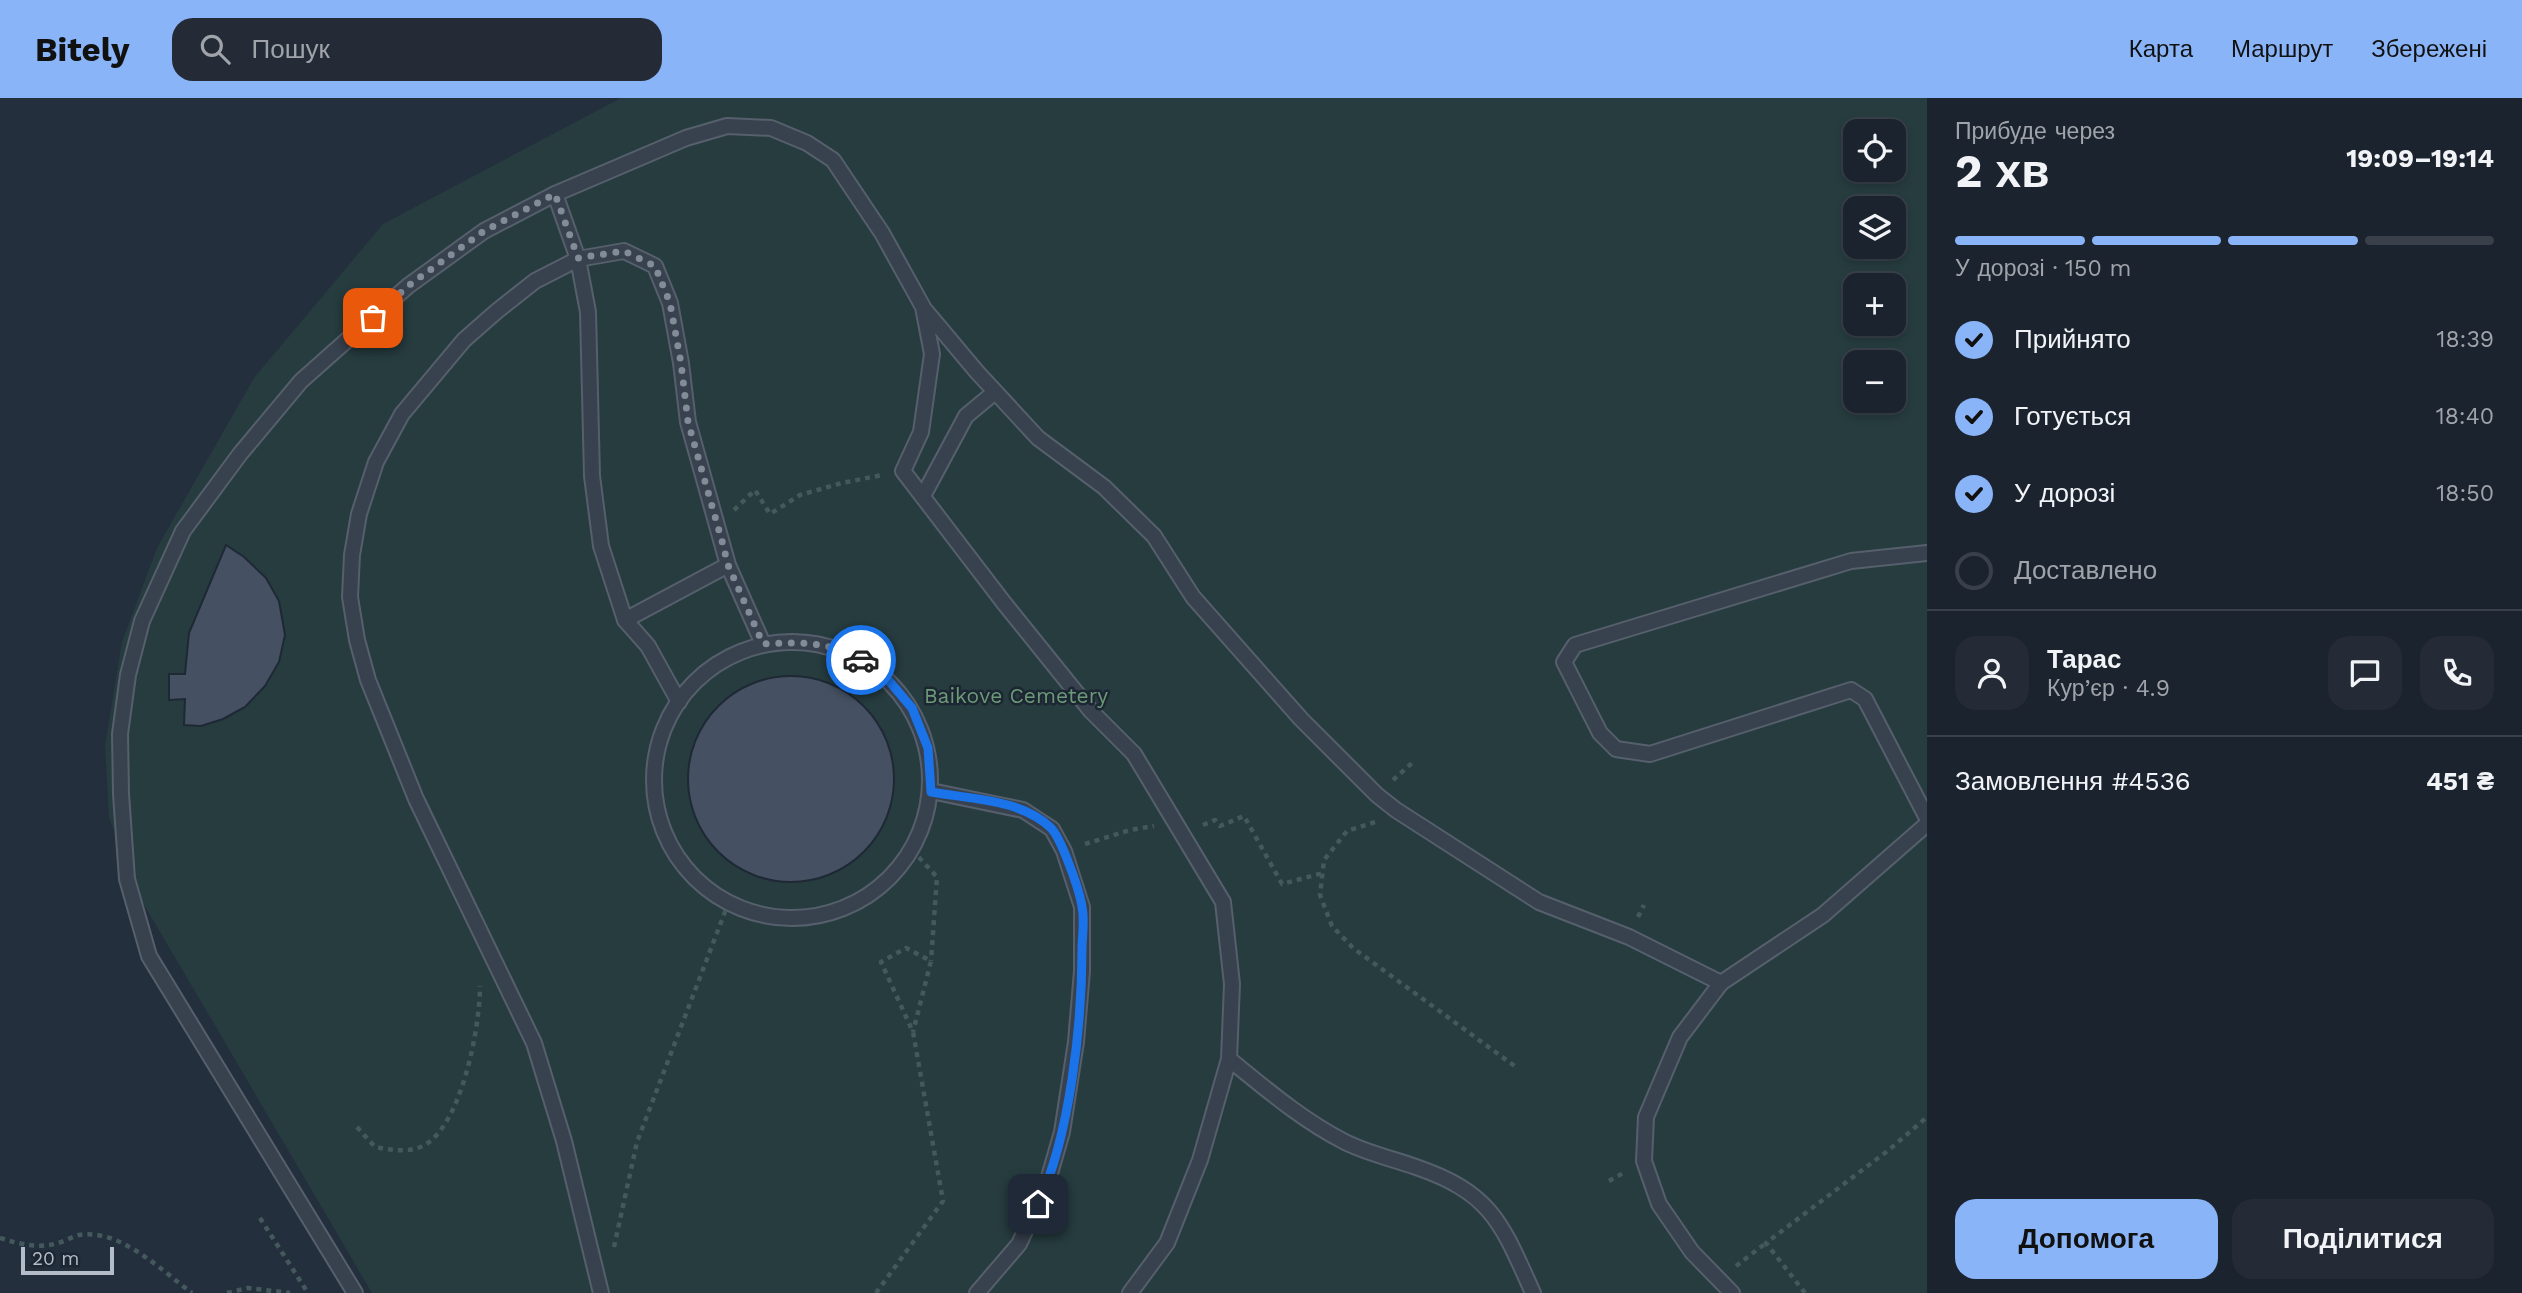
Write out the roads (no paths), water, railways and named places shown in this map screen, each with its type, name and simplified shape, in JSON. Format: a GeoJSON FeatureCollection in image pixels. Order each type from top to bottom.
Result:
{"type":"FeatureCollection","features":[{"type":"Feature","properties":{"kind":"lane"},"geometry":{"type":"LineString","coordinates":[[355,1293],[149,956],[127,879],[121,794],[120,734],[128,675],[142,621],[183,531],[240,454],[301,381],[408,286],[484,231],[555,194],[686,138],[727,126],[771,128],[807,143],[833,160],[882,233],[923,307],[995,392],[1038,438],[1104,487],[1154,536],[1193,597],[1301,719],[1377,795],[1539,902],[1629,937],[1721,983]]}},
{"type":"Feature","properties":{"kind":"lane"},"geometry":{"type":"LineString","coordinates":[[555,194],[578,258],[589,312],[592,476],[601,546],[625,620],[648,646],[679,702]]}},
{"type":"Feature","properties":{"kind":"lane"},"geometry":{"type":"LineString","coordinates":[[601,1293],[564,1141],[534,1043],[416,799],[368,680],[357,640],[350,597],[352,555],[359,514],[376,462],[402,414],[464,340],[535,281],[578,258],[624,251],[655,266],[670,303],[688,422],[728,565],[763,644]]}},
{"type":"Feature","properties":{"kind":"lane"},"geometry":{"type":"LineString","coordinates":[[923,307],[932,354],[921,432],[903,471],[1091,711],[1134,754],[1223,902],[1232,984],[1229,1059],[1200,1160],[1167,1243],[1130,1293]]}},
{"type":"Feature","properties":{"kind":"lane"},"geometry":{"type":"LineString","coordinates":[[923,496],[965,416],[995,392]]}},
{"type":"Feature","properties":{"kind":"lane"},"geometry":{"type":"LineString","coordinates":[[1927,553],[1851,561],[1575,645],[1564,662],[1600,733],[1616,749],[1650,754],[1852,690],[1865,699],[1927,818]]}},
{"type":"Feature","properties":{"kind":"lane"},"geometry":{"type":"LineString","coordinates":[[625,620],[728,565]]}},
{"type":"Feature","properties":{"kind":"lane"},"geometry":{"type":"LineString","coordinates":[[806,641],[848,652],[884,675],[912,708],[928,748],[931,792],[925,822],[912,850],[886,883],[851,906],[810,918],[768,917],[728,904],[694,879],[675,853],[669,844],[655,804],[654,762],[666,721],[679,702],[690,685],[723,659],[763,644],[806,641]]}},
{"type":"Feature","properties":{"kind":"lane"},"geometry":{"type":"LineString","coordinates":[[931,792],[1023,810],[1052,829],[1064,851],[1082,906],[1082,971],[1076,1042],[1062,1132],[1047,1184],[1019,1244],[977,1293]]}},
{"type":"Feature","properties":{"kind":"lane"},"geometry":{"type":"LineString","coordinates":[[1732,1293],[1692,1252],[1659,1204],[1644,1161],[1646,1116],[1679,1037],[1721,983],[1823,915],[1927,824]]}},
{"type":"Feature","properties":{"kind":"lane"},"geometry":{"type":"LineString","coordinates":[[1229,1059],[1298,1115],[1348,1143],[1429,1171],[1455,1183],[1480,1200],[1498,1220],[1533,1293]]}},
{"type":"Feature","properties":{"kind":"park label","name":"Baikove Cemetery"},"geometry":{"type":"Point","coordinates":[1016,696]}}]}
